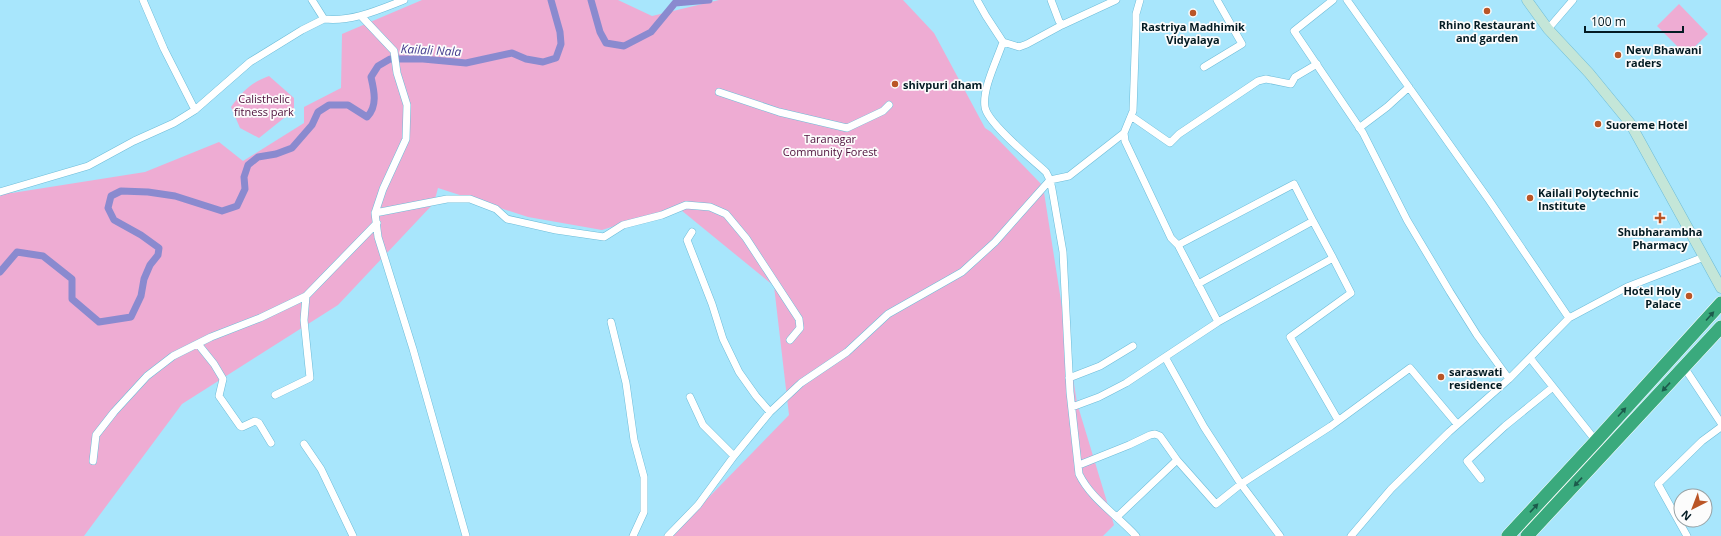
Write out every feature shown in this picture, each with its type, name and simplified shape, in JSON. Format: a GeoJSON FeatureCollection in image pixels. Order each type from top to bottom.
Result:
{"type":"FeatureCollection","features":[{"type":"Feature","properties":{"kind":"highway"},"geometry":{"type":"LineString","coordinates":[[1508,536],[1721,303]]}},
{"type":"Feature","properties":{"kind":"highway"},"geometry":{"type":"LineString","coordinates":[[1527,536],[1721,327]]}},
{"type":"Feature","properties":{"kind":"street"},"geometry":{"type":"LineString","coordinates":[[143,0],[164,50],[195,110]]}},
{"type":"Feature","properties":{"kind":"street"},"geometry":{"type":"LineString","coordinates":[[312,0],[324,19]]}},
{"type":"Feature","properties":{"kind":"street"},"geometry":{"type":"LineString","coordinates":[[0,192],[88,166],[134,141],[174,123],[195,110],[250,62],[302,30],[324,19],[361,16],[404,0]]}},
{"type":"Feature","properties":{"kind":"street"},"geometry":{"type":"LineString","coordinates":[[977,0],[1004,42],[1019,47],[1028,44],[1062,25],[1116,0]]}},
{"type":"Feature","properties":{"kind":"street"},"geometry":{"type":"LineString","coordinates":[[1051,0],[1062,25]]}},
{"type":"Feature","properties":{"kind":"street"},"geometry":{"type":"LineString","coordinates":[[1140,0],[1136,14],[1134,97],[1131,116],[1124,133],[1125,141],[1168,231],[1178,245],[1218,322]]}},
{"type":"Feature","properties":{"kind":"street"},"geometry":{"type":"LineString","coordinates":[[1204,67],[1242,44],[1217,0]]}},
{"type":"Feature","properties":{"kind":"street"},"geometry":{"type":"LineString","coordinates":[[1333,0],[1294,31],[1359,128],[1407,220],[1476,335],[1509,379]]}},
{"type":"Feature","properties":{"kind":"street"},"geometry":{"type":"LineString","coordinates":[[1347,0],[1489,200],[1569,318]]}},
{"type":"Feature","properties":{"kind":"street"},"geometry":{"type":"LineString","coordinates":[[1527,0],[1548,29],[1589,73],[1630,124],[1721,288]]}},
{"type":"Feature","properties":{"kind":"street"},"geometry":{"type":"LineString","coordinates":[[1548,29],[1573,0]]}},
{"type":"Feature","properties":{"kind":"street"},"geometry":{"type":"LineString","coordinates":[[361,16],[394,50],[397,73],[407,105],[406,139],[383,189],[375,213],[378,237],[413,349],[466,536]]}},
{"type":"Feature","properties":{"kind":"street"},"geometry":{"type":"LineString","coordinates":[[1004,42],[985,95],[985,109],[992,121],[1046,172],[1050,180],[1063,252],[1069,378],[1079,474],[1082,481],[1100,502],[1118,516],[1136,536]]}},
{"type":"Feature","properties":{"kind":"street"},"geometry":{"type":"LineString","coordinates":[[1131,116],[1170,144],[1179,134],[1258,81],[1266,79],[1291,84],[1295,77],[1317,64]]}},
{"type":"Feature","properties":{"kind":"street"},"geometry":{"type":"LineString","coordinates":[[1359,128],[1386,107],[1408,87]]}},
{"type":"Feature","properties":{"kind":"street"},"geometry":{"type":"LineString","coordinates":[[719,92],[779,112],[847,128],[883,111],[889,105]]}},
{"type":"Feature","properties":{"kind":"street"},"geometry":{"type":"LineString","coordinates":[[668,536],[698,505],[734,456],[770,412],[801,383],[860,342],[888,314],[962,272],[996,242],[1050,180],[1069,176],[1124,133]]}},
{"type":"Feature","properties":{"kind":"street"},"geometry":{"type":"LineString","coordinates":[[1178,245],[1294,184],[1351,293],[1290,337],[1338,420]]}},
{"type":"Feature","properties":{"kind":"street"},"geometry":{"type":"LineString","coordinates":[[375,213],[447,199],[470,199],[496,209],[507,219],[556,230],[604,237],[623,225],[662,215],[686,205],[710,207],[726,214],[746,238],[800,319],[800,328],[790,340]]}},
{"type":"Feature","properties":{"kind":"street"},"geometry":{"type":"LineString","coordinates":[[1198,284],[1313,221]]}},
{"type":"Feature","properties":{"kind":"street"},"geometry":{"type":"LineString","coordinates":[[93,461],[96,435],[114,412],[147,376],[173,356],[211,337],[260,318],[306,296],[377,223]]}},
{"type":"Feature","properties":{"kind":"street"},"geometry":{"type":"LineString","coordinates":[[692,232],[687,240],[712,304],[723,339],[739,372],[756,396],[770,412]]}},
{"type":"Feature","properties":{"kind":"street"},"geometry":{"type":"LineString","coordinates":[[1351,536],[1391,489],[1457,424],[1509,379],[1569,318],[1627,287],[1704,257]]}},
{"type":"Feature","properties":{"kind":"street"},"geometry":{"type":"LineString","coordinates":[[1072,407],[1099,397],[1126,383],[1218,322],[1333,258]]}},
{"type":"Feature","properties":{"kind":"street"},"geometry":{"type":"LineString","coordinates":[[275,395],[310,378],[304,320],[306,296]]}},
{"type":"Feature","properties":{"kind":"street"},"geometry":{"type":"LineString","coordinates":[[611,322],[626,383],[634,440],[644,477],[644,512],[634,536]]}},
{"type":"Feature","properties":{"kind":"street"},"geometry":{"type":"LineString","coordinates":[[198,344],[214,364],[222,379],[220,396],[240,426],[242,427],[255,421],[259,422],[271,443]]}},
{"type":"Feature","properties":{"kind":"street"},"geometry":{"type":"LineString","coordinates":[[1069,378],[1100,366],[1133,346]]}},
{"type":"Feature","properties":{"kind":"street"},"geometry":{"type":"LineString","coordinates":[[1165,357],[1204,426],[1241,484],[1280,536]]}},
{"type":"Feature","properties":{"kind":"street"},"geometry":{"type":"LineString","coordinates":[[1530,358],[1596,441]]}},
{"type":"Feature","properties":{"kind":"street"},"geometry":{"type":"LineString","coordinates":[[1684,367],[1721,423]]}},
{"type":"Feature","properties":{"kind":"street"},"geometry":{"type":"LineString","coordinates":[[1079,465],[1155,434],[1160,436],[1177,460],[1216,504],[1241,484],[1338,420],[1410,368],[1457,424]]}},
{"type":"Feature","properties":{"kind":"street"},"geometry":{"type":"LineString","coordinates":[[1481,479],[1467,461],[1505,426],[1553,387]]}},
{"type":"Feature","properties":{"kind":"street"},"geometry":{"type":"LineString","coordinates":[[690,397],[703,425],[734,456]]}},
{"type":"Feature","properties":{"kind":"street"},"geometry":{"type":"LineString","coordinates":[[1687,536],[1658,484],[1702,441],[1721,427]]}},
{"type":"Feature","properties":{"kind":"street"},"geometry":{"type":"LineString","coordinates":[[304,444],[321,469],[353,536]]}},
{"type":"Feature","properties":{"kind":"street"},"geometry":{"type":"LineString","coordinates":[[1118,516],[1177,460]]}},
{"type":"Feature","properties":{"kind":"green space","name":"Taranagar Community Forest"},"geometry":{"type":"Polygon","coordinates":[[[422,0],[618,0],[652,16],[719,0],[903,0],[934,33],[985,128],[991,132],[1043,186],[1077,403],[1114,525],[1103,536],[671,536],[789,415],[774,286],[681,210],[649,215],[602,230],[528,217],[438,188],[434,203],[338,305],[182,404],[84,536],[0,536],[0,193],[12,193],[145,172],[219,142],[243,161],[304,123],[304,107],[341,88],[342,34],[422,0]]]}},
{"type":"Feature","properties":{"kind":"green space"},"geometry":{"type":"Polygon","coordinates":[[[1679,4],[1708,34],[1686,55],[1657,26],[1679,4]]]}},
{"type":"Feature","properties":{"kind":"green space","name":"Calisthelic fitness park"},"geometry":{"type":"Polygon","coordinates":[[[269,76],[294,98],[294,110],[259,138],[240,128],[231,107],[247,88],[269,76]]]}},
{"type":"Feature","properties":{"kind":"waterway","name":"Kailali Nala"},"geometry":{"type":"LineString","coordinates":[[0,272],[17,252],[43,256],[72,279],[72,299],[99,322],[131,317],[141,296],[144,279],[150,265],[158,255],[159,248],[141,235],[114,220],[108,208],[111,196],[121,191],[148,192],[175,196],[222,211],[237,206],[245,189],[244,177],[248,165],[258,157],[276,154],[292,148],[312,125],[318,112],[329,105],[348,105],[367,117],[373,108],[374,103],[374,92],[371,77],[378,66],[390,59],[423,59],[466,63],[512,53],[526,59],[543,62],[556,58],[561,44],[560,32],[551,0]]}},
{"type":"Feature","properties":{"kind":"waterway","name":"Kailali Nala"},"geometry":{"type":"LineString","coordinates":[[591,0],[600,32],[606,43],[624,46],[651,32],[675,3],[709,0]]}},
{"type":"Feature","properties":{"kind":"place","name":"Rhino Restaurant and garden"},"geometry":{"type":"Point","coordinates":[1487,11]}},
{"type":"Feature","properties":{"kind":"place","name":"Rastriya Madhimik Vidyalaya"},"geometry":{"type":"Point","coordinates":[1193,13]}},
{"type":"Feature","properties":{"kind":"place","name":"New Bhawani raders"},"geometry":{"type":"Point","coordinates":[1618,55]}},
{"type":"Feature","properties":{"kind":"place","name":"shivpuri dham"},"geometry":{"type":"Point","coordinates":[895,84]}},
{"type":"Feature","properties":{"kind":"place","name":"Suoreme Hotel"},"geometry":{"type":"Point","coordinates":[1598,124]}},
{"type":"Feature","properties":{"kind":"place","name":"Kailali Polytechnic Institute"},"geometry":{"type":"Point","coordinates":[1530,198]}},
{"type":"Feature","properties":{"kind":"place","name":"Shubharambha Pharmacy"},"geometry":{"type":"Point","coordinates":[1660,218]}},
{"type":"Feature","properties":{"kind":"place","name":"Hotel Holy Palace"},"geometry":{"type":"Point","coordinates":[1689,296]}},
{"type":"Feature","properties":{"kind":"place","name":"saraswati residence"},"geometry":{"type":"Point","coordinates":[1441,377]}}]}
